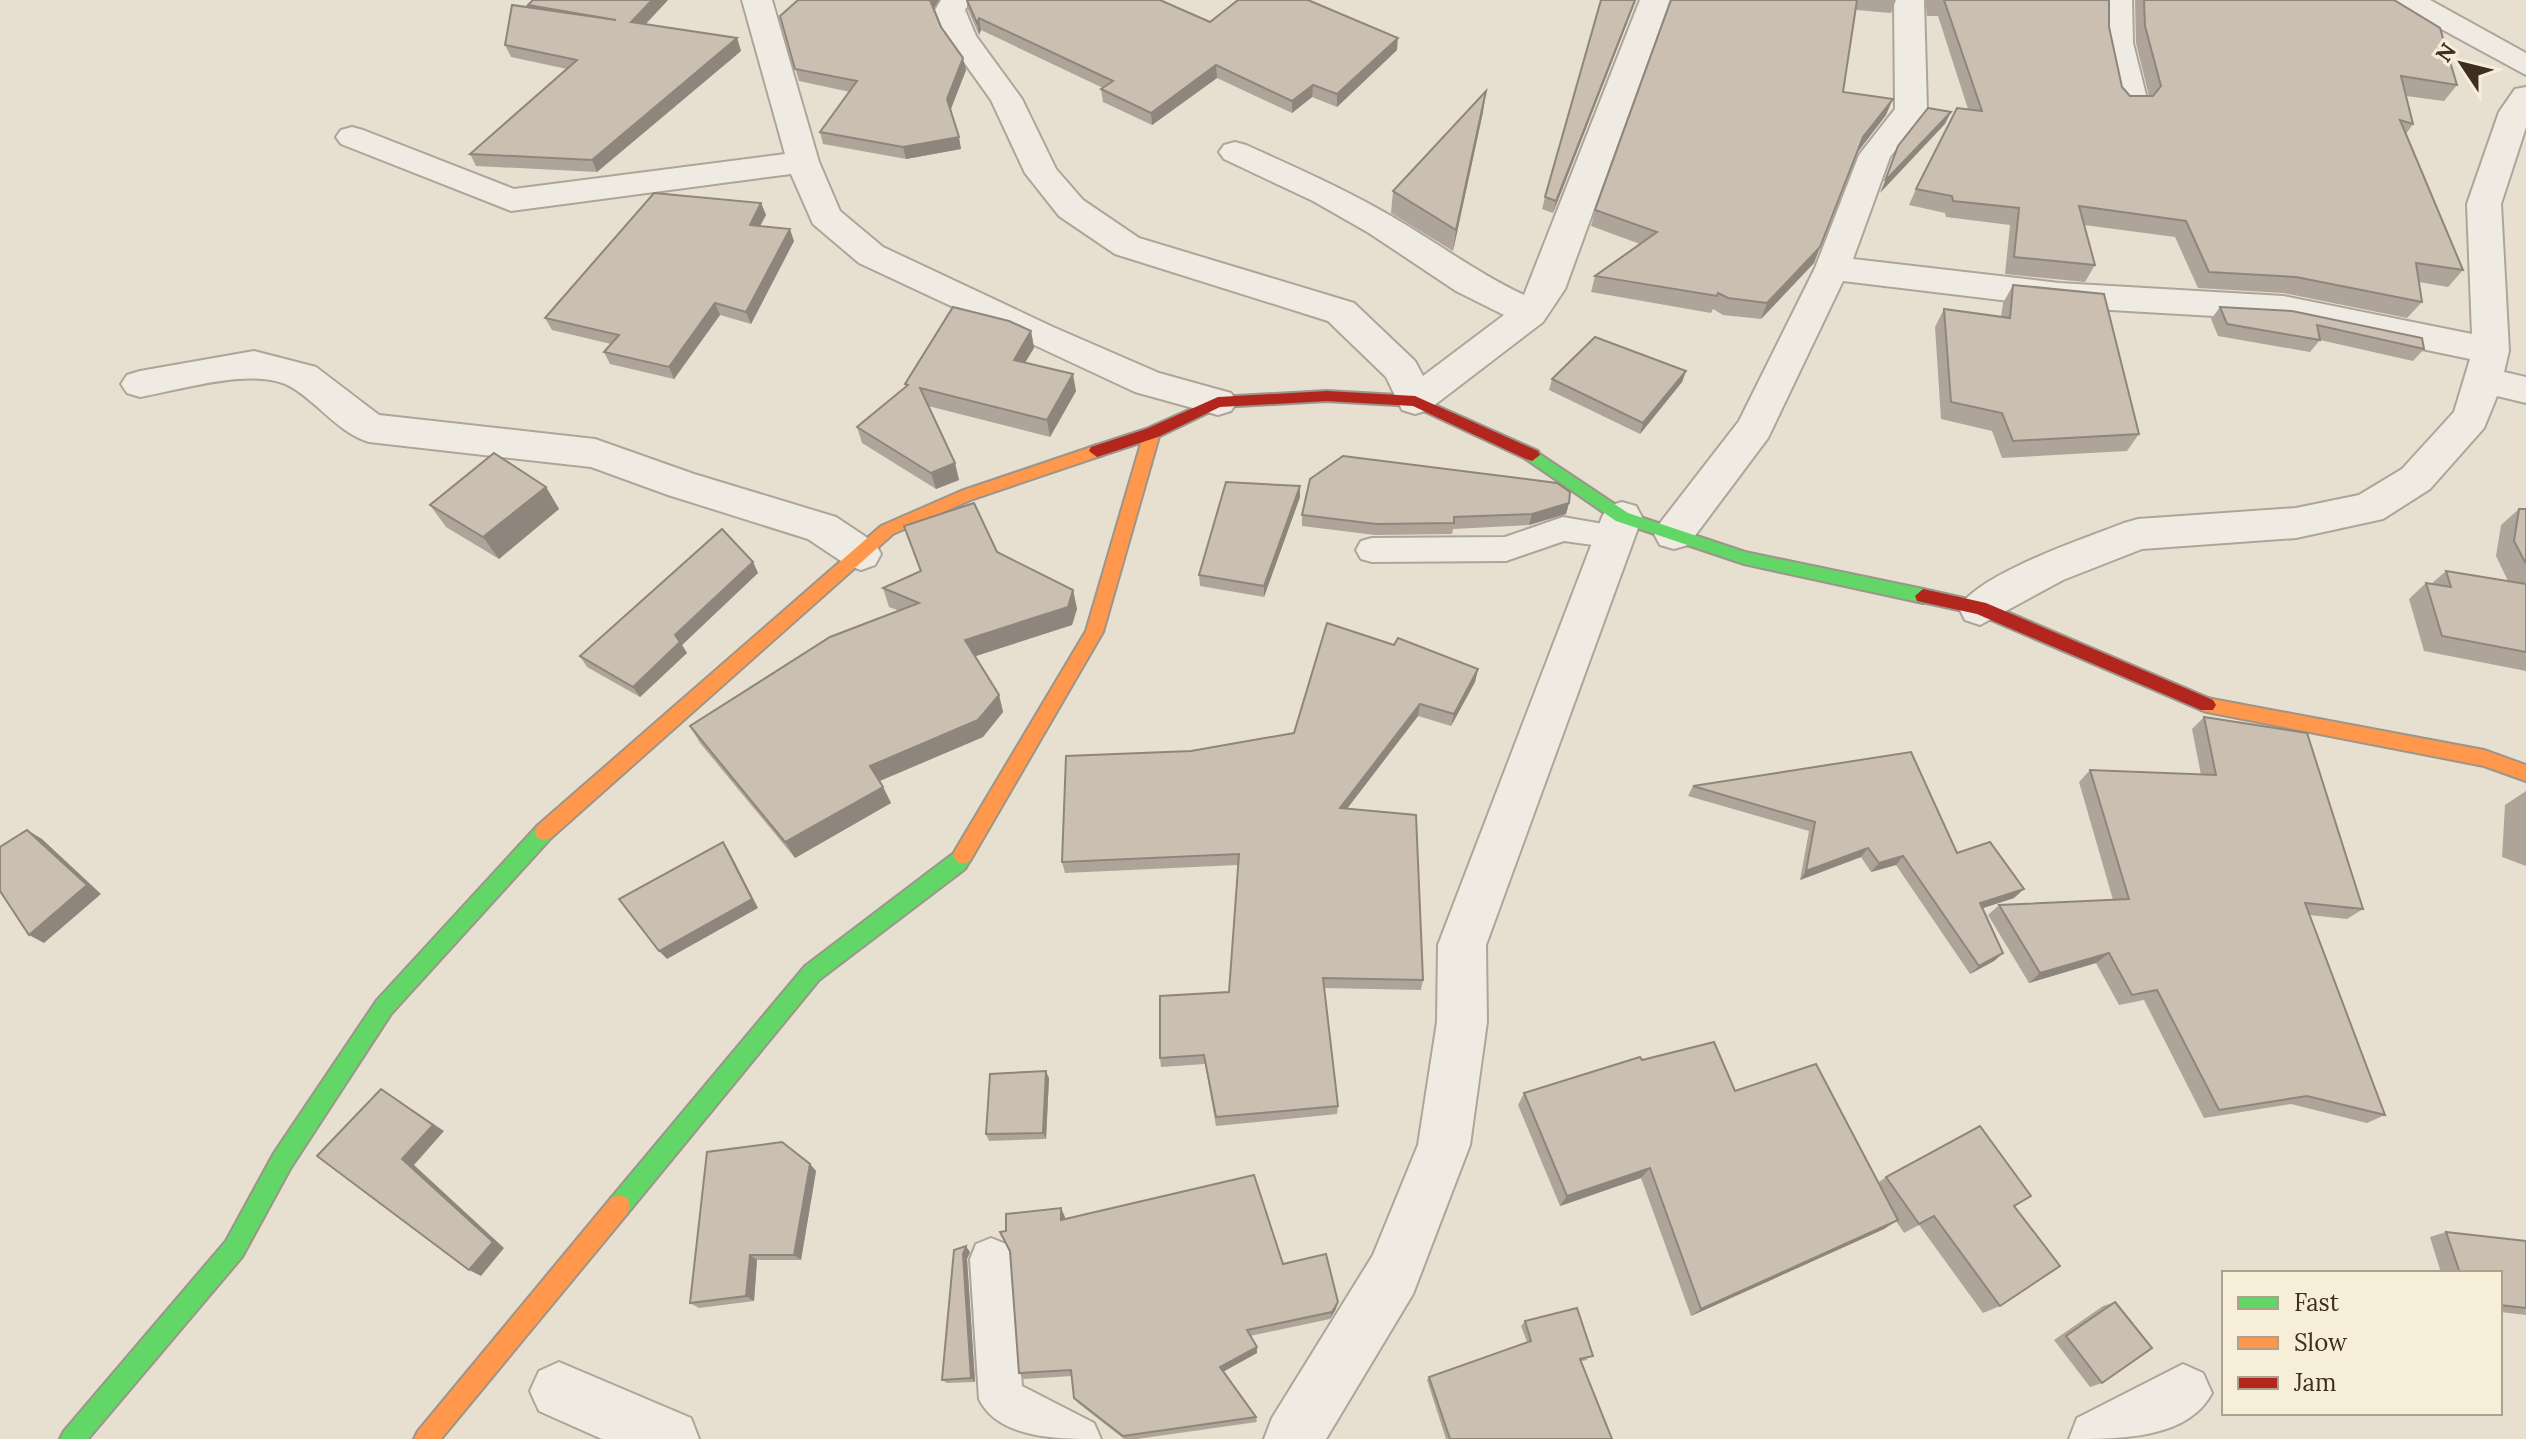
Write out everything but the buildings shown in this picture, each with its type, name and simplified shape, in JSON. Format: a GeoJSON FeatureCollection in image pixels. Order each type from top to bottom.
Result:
{"type":"FeatureCollection","features":[{"type":"Feature","properties":{"kind":"street"},"geometry":{"type":"LineString","coordinates":[[757,0],[803,162],[825,216],[871,255],[1040,336],[1148,383],[1218,402],[1327,396],[1415,401],[1531,455],[1619,527],[1674,534],[1744,558],[1980,608],[2203,704],[2484,758],[2526,773]]}},
{"type":"Feature","properties":{"kind":"street"},"geometry":{"type":"LineString","coordinates":[[956,0],[950,10],[961,37],[1006,99],[1041,173],[1071,208],[1127,246],[1341,312],[1402,370],[1415,401]]}},
{"type":"Feature","properties":{"kind":"street"},"geometry":{"type":"LineString","coordinates":[[1415,401],[1530,313],[1547,289],[1655,0]]}},
{"type":"Feature","properties":{"kind":"street"},"geometry":{"type":"LineString","coordinates":[[1674,534],[1755,428],[1832,268],[1875,155],[1911,110],[1909,0]]}},
{"type":"Feature","properties":{"kind":"street"},"geometry":{"type":"LineString","coordinates":[[2117,0],[2118,43],[2132,103]]}},
{"type":"Feature","properties":{"kind":"street"},"geometry":{"type":"LineString","coordinates":[[2409,0],[2526,66]]}},
{"type":"Feature","properties":{"kind":"street"},"geometry":{"type":"LineString","coordinates":[[1980,608],[2049,569],[2138,534],[2296,523],[2369,508],[2416,479],[2471,418],[2487,366],[2484,204],[2515,112],[2526,96]]}},
{"type":"Feature","properties":{"kind":"street"},"geometry":{"type":"LineString","coordinates":[[352,137],[511,200],[623,188],[803,162]]}},
{"type":"Feature","properties":{"kind":"street"},"geometry":{"type":"LineString","coordinates":[[1235,152],[1325,194],[1381,225],[1468,283],[1530,313]]}},
{"type":"Feature","properties":{"kind":"street"},"geometry":{"type":"LineString","coordinates":[[1832,268],[2059,295],[2283,308],[2487,366],[2526,390]]}},
{"type":"Feature","properties":{"kind":"street"},"geometry":{"type":"LineString","coordinates":[[140,384],[254,364],[303,376],[369,428],[595,453],[682,485],[822,528],[861,554]]}},
{"type":"Feature","properties":{"kind":"street"},"geometry":{"type":"LineString","coordinates":[[72,1439],[234,1249],[282,1161],[384,1007],[560,815],[887,530],[967,495],[1152,433],[1218,402]]}},
{"type":"Feature","properties":{"kind":"street"},"geometry":{"type":"LineString","coordinates":[[426,1439],[812,973],[958,863],[1094,632],[1152,433]]}},
{"type":"Feature","properties":{"kind":"street"},"geometry":{"type":"LineString","coordinates":[[1293,1439],[1393,1274],[1444,1145],[1462,1022],[1462,945],[1619,527]]}},
{"type":"Feature","properties":{"kind":"street"},"geometry":{"type":"LineString","coordinates":[[559,1391],[670,1439]]}},
{"type":"Feature","properties":{"kind":"street"},"geometry":{"type":"LineString","coordinates":[[2098,1439],[2183,1393]]}},
{"type":"Feature","properties":{"kind":"lane"},"geometry":{"type":"LineString","coordinates":[[1372,550],[1506,549],[1563,529],[1619,527]]}},
{"type":"Feature","properties":{"kind":"lane"},"geometry":{"type":"LineString","coordinates":[[991,1259],[1001,1399],[1078,1439]]}},
{"type":"Feature","properties":{"kind":"traffic: fast"},"geometry":{"type":"LineString","coordinates":[[1532,455],[1622,517],[1744,558],[1923,596]]}},
{"type":"Feature","properties":{"kind":"traffic: fast"},"geometry":{"type":"LineString","coordinates":[[72,1439],[234,1249],[282,1161],[384,1007],[544,832]]}},
{"type":"Feature","properties":{"kind":"traffic: fast"},"geometry":{"type":"LineString","coordinates":[[619,1206],[812,973],[958,863],[963,855]]}},
{"type":"Feature","properties":{"kind":"traffic: slow"},"geometry":{"type":"LineString","coordinates":[[963,855],[1094,632],[1152,433]]}},
{"type":"Feature","properties":{"kind":"traffic: slow"},"geometry":{"type":"LineString","coordinates":[[544,832],[887,530],[967,495],[1097,451]]}},
{"type":"Feature","properties":{"kind":"traffic: slow"},"geometry":{"type":"LineString","coordinates":[[2207,705],[2484,758],[2526,773]]}},
{"type":"Feature","properties":{"kind":"traffic: slow"},"geometry":{"type":"LineString","coordinates":[[426,1439],[619,1206]]}},
{"type":"Feature","properties":{"kind":"traffic: jam"},"geometry":{"type":"LineString","coordinates":[[1097,451],[1152,433],[1218,402],[1327,396],[1415,401],[1532,455]]}},
{"type":"Feature","properties":{"kind":"traffic: jam"},"geometry":{"type":"LineString","coordinates":[[1923,596],[1980,608],[2207,705]]}}]}
